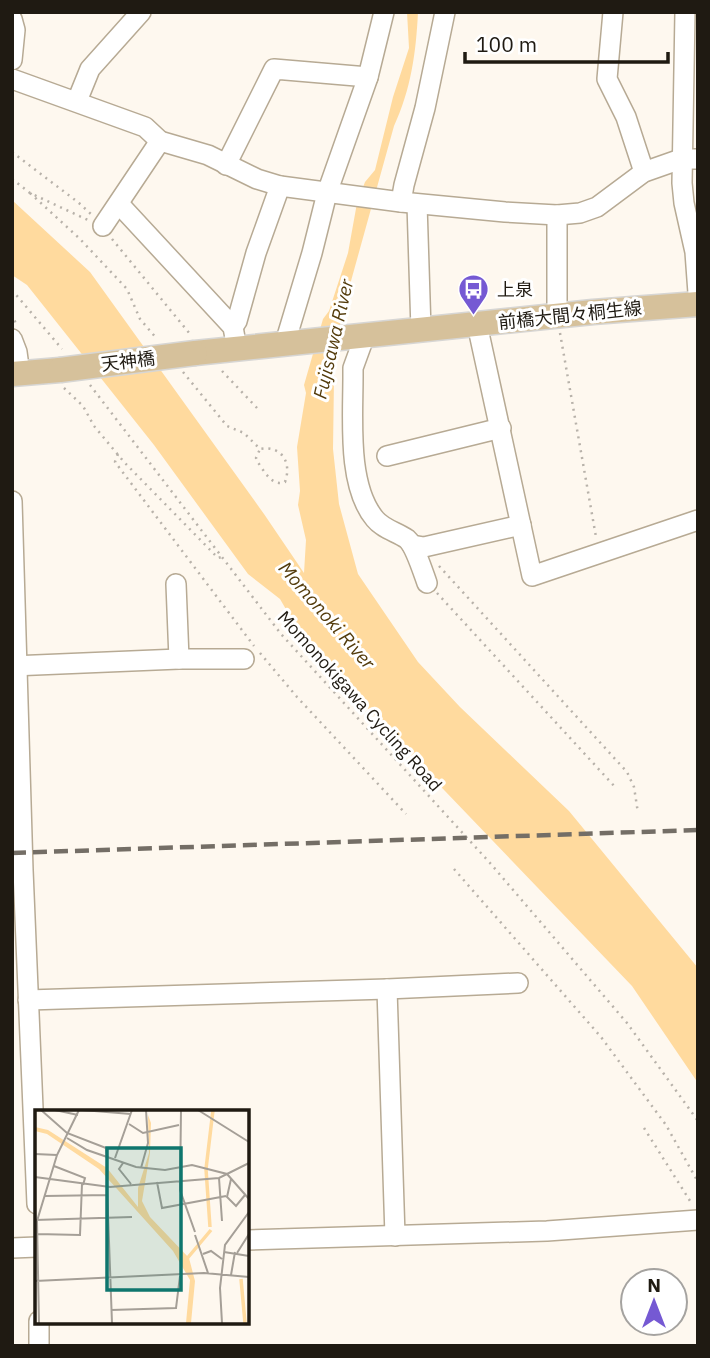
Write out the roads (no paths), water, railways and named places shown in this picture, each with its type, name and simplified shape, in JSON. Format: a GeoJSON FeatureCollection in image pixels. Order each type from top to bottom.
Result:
{"type":"FeatureCollection","features":[{"type":"Feature","properties":{"kind":"main road","name":"前橋大間々桐生線"},"geometry":{"type":"LineString","coordinates":[[288,343],[698,304]]}},
{"type":"Feature","properties":{"kind":"main road"},"geometry":{"type":"LineString","coordinates":[[235,338],[288,343]]}},
{"type":"Feature","properties":{"kind":"main road","name":"天神橋"},"geometry":{"type":"LineString","coordinates":[[16,374],[200,352],[235,338]]}},
{"type":"Feature","properties":{"kind":"street"},"geometry":{"type":"LineString","coordinates":[[77,101],[90,69],[141,12]]}},
{"type":"Feature","properties":{"kind":"street"},"geometry":{"type":"LineString","coordinates":[[288,343],[330,193],[368,77],[384,12]]}},
{"type":"Feature","properties":{"kind":"street"},"geometry":{"type":"LineString","coordinates":[[421,330],[404,185],[425,108],[445,12]]}},
{"type":"Feature","properties":{"kind":"street"},"geometry":{"type":"LineString","coordinates":[[613,12],[607,79],[626,117],[644,172]]}},
{"type":"Feature","properties":{"kind":"street"},"geometry":{"type":"LineString","coordinates":[[685,12],[689,159],[684,203],[695,252],[698,293]]}},
{"type":"Feature","properties":{"kind":"street"},"geometry":{"type":"LineString","coordinates":[[12,19],[15,30],[12,60]]}},
{"type":"Feature","properties":{"kind":"street"},"geometry":{"type":"LineString","coordinates":[[226,165],[274,69],[368,77]]}},
{"type":"Feature","properties":{"kind":"street"},"geometry":{"type":"LineString","coordinates":[[12,79],[145,127],[160,141],[208,155],[280,186],[404,202],[557,215],[580,213],[597,207],[644,172],[689,159]]}},
{"type":"Feature","properties":{"kind":"street"},"geometry":{"type":"LineString","coordinates":[[160,141],[112,215],[235,338]]}},
{"type":"Feature","properties":{"kind":"street"},"geometry":{"type":"LineString","coordinates":[[235,338],[256,253],[280,186]]}},
{"type":"Feature","properties":{"kind":"street"},"geometry":{"type":"LineString","coordinates":[[557,215],[557,316]]}},
{"type":"Feature","properties":{"kind":"street"},"geometry":{"type":"LineString","coordinates":[[477,324],[532,576],[698,520]]}},
{"type":"Feature","properties":{"kind":"street"},"geometry":{"type":"LineString","coordinates":[[362,335],[353,368],[355,460],[359,485],[377,522],[416,545],[425,547],[521,525]]}},
{"type":"Feature","properties":{"kind":"street"},"geometry":{"type":"LineString","coordinates":[[12,340],[17,352],[16,374]]}},
{"type":"Feature","properties":{"kind":"street"},"geometry":{"type":"LineString","coordinates":[[387,456],[500,428]]}},
{"type":"Feature","properties":{"kind":"street"},"geometry":{"type":"LineString","coordinates":[[12,500],[18,870],[28,1000],[35,1159]]}},
{"type":"Feature","properties":{"kind":"street"},"geometry":{"type":"LineString","coordinates":[[416,545],[427,583]]}},
{"type":"Feature","properties":{"kind":"street"},"geometry":{"type":"LineString","coordinates":[[176,584],[178,659]]}},
{"type":"Feature","properties":{"kind":"street"},"geometry":{"type":"LineString","coordinates":[[15,666],[244,659]]}},
{"type":"Feature","properties":{"kind":"street"},"geometry":{"type":"LineString","coordinates":[[28,1000],[518,983]]}},
{"type":"Feature","properties":{"kind":"street"},"geometry":{"type":"LineString","coordinates":[[387,989],[395,1236]]}},
{"type":"Feature","properties":{"kind":"street"},"geometry":{"type":"LineString","coordinates":[[248,1240],[547,1231],[698,1220]]}},
{"type":"Feature","properties":{"kind":"street"},"geometry":{"type":"LineString","coordinates":[[12,1248],[35,1247]]}},
{"type":"Feature","properties":{"kind":"street"},"geometry":{"type":"LineString","coordinates":[[39,1323],[39,1346]]}},
{"type":"Feature","properties":{"kind":"water"},"geometry":{"type":"Polygon","coordinates":[[[407,12],[418,12],[412,70],[341,317],[334,379],[333,449],[339,504],[358,574],[418,662],[460,707],[569,811],[698,968],[698,1083],[632,986],[421,766],[302,637],[280,599],[248,574],[154,445],[27,285],[12,275],[12,200],[90,272],[304,573],[306,540],[298,505],[300,491],[297,447],[306,393],[304,385],[323,319],[329,311],[348,253],[357,203],[365,182],[375,170],[393,97],[409,48],[407,12]]]}},
{"type":"Feature","properties":{"kind":"railway"},"geometry":{"type":"LineString","coordinates":[[12,853],[698,830]]}},
{"type":"Feature","properties":{"kind":"place","name":"上泉"},"geometry":{"type":"Point","coordinates":[474,316]}},
{"type":"Feature","properties":{"kind":"water label","name":"Fujisawa River"},"geometry":{"type":"Point","coordinates":[333,339]}},
{"type":"Feature","properties":{"kind":"water label","name":"Momonoki River"},"geometry":{"type":"Point","coordinates":[327,615]}}]}
